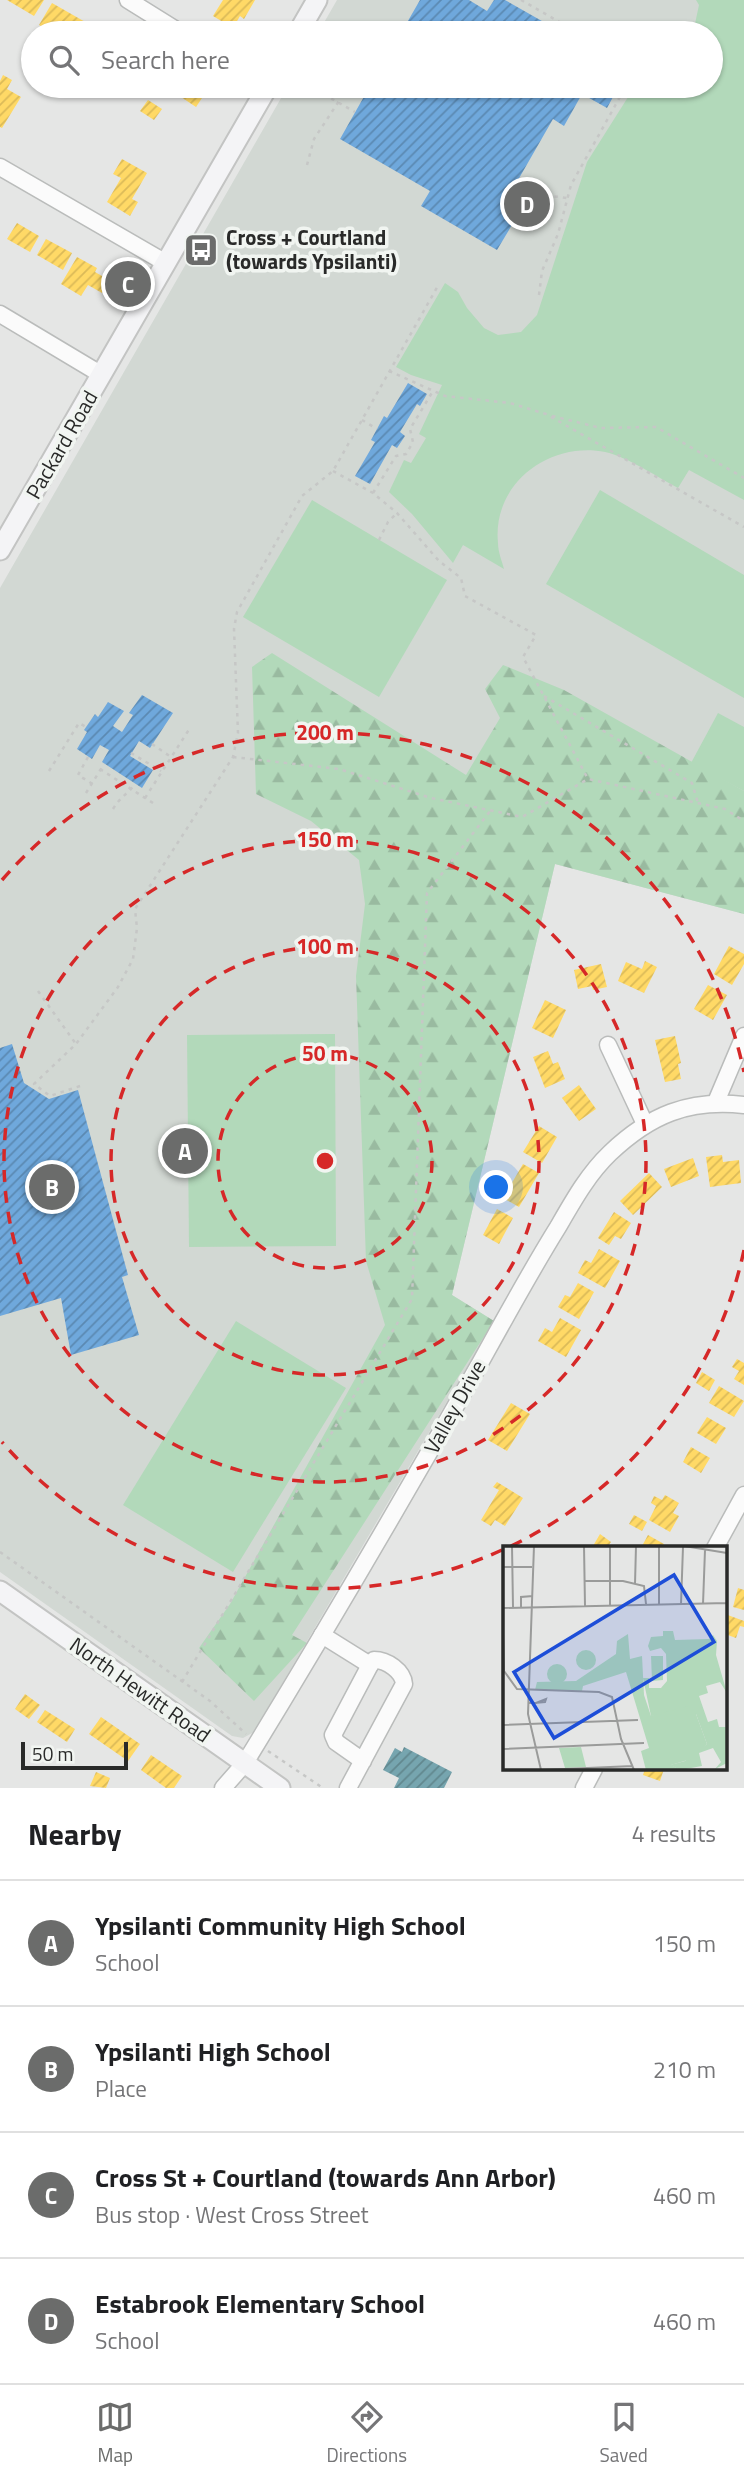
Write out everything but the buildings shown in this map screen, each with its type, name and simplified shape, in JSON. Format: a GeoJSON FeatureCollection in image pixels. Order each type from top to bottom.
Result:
{"type":"FeatureCollection","features":[{"type":"Feature","properties":{"kind":"main road"},"geometry":{"type":"LineString","coordinates":[[305,21],[317,0]]}},
{"type":"Feature","properties":{"kind":"main road","name":"Packard Road"},"geometry":{"type":"LineString","coordinates":[[0,550],[259,98]]}},
{"type":"Feature","properties":{"kind":"main road","name":"North Hewitt Road"},"geometry":{"type":"LineString","coordinates":[[0,1591],[280,1788]]}},
{"type":"Feature","properties":{"kind":"street"},"geometry":{"type":"LineString","coordinates":[[128,0],[162,21]]}},
{"type":"Feature","properties":{"kind":"street"},"geometry":{"type":"LineString","coordinates":[[0,167],[166,263]]}},
{"type":"Feature","properties":{"kind":"street"},"geometry":{"type":"LineString","coordinates":[[0,314],[102,375]]}},
{"type":"Feature","properties":{"kind":"street"},"geometry":{"type":"LineString","coordinates":[[716,1102],[744,1036]]}},
{"type":"Feature","properties":{"kind":"street"},"geometry":{"type":"LineString","coordinates":[[608,1045],[645,1124]]}},
{"type":"Feature","properties":{"kind":"street","name":"Valley Drive"},"geometry":{"type":"LineString","coordinates":[[223,1788],[245,1763],[376,1547],[583,1184],[608,1154],[645,1124],[694,1105],[716,1102],[744,1105]]}},
{"type":"Feature","properties":{"kind":"street"},"geometry":{"type":"LineString","coordinates":[[716,1546],[744,1494]]}},
{"type":"Feature","properties":{"kind":"street"},"geometry":{"type":"LineString","coordinates":[[322,1635],[370,1665]]}},
{"type":"Feature","properties":{"kind":"street"},"geometry":{"type":"LineString","coordinates":[[348,1788],[363,1761],[404,1684],[404,1676],[400,1671],[381,1660],[374,1660],[370,1665],[333,1735],[336,1742],[363,1761]]}},
{"type":"Feature","properties":{"kind":"street"},"geometry":{"type":"LineString","coordinates":[[584,1788],[593,1770]]}},
{"type":"Feature","properties":{"kind":"path"},"geometry":{"type":"LineString","coordinates":[[522,0],[558,21]]}},
{"type":"Feature","properties":{"kind":"path"},"geometry":{"type":"LineString","coordinates":[[329,98],[355,112]]}},
{"type":"Feature","properties":{"kind":"path"},"geometry":{"type":"LineString","coordinates":[[307,165],[314,139],[339,98]]}},
{"type":"Feature","properties":{"kind":"path"},"geometry":{"type":"LineString","coordinates":[[539,295],[542,271],[558,234],[570,185],[619,98]]}},
{"type":"Feature","properties":{"kind":"path"},"geometry":{"type":"LineString","coordinates":[[513,188],[527,193],[567,198]]}},
{"type":"Feature","properties":{"kind":"path"},"geometry":{"type":"LineString","coordinates":[[80,1086],[50,1096],[34,1084],[76,1044],[101,1013],[133,959],[137,928],[135,909],[233,757],[238,733],[234,629],[237,612],[302,496],[333,471],[439,284]]}},
{"type":"Feature","properties":{"kind":"path"},"geometry":{"type":"LineString","coordinates":[[389,371],[445,396],[510,403],[601,428],[656,427],[744,478]]}},
{"type":"Feature","properties":{"kind":"path"},"geometry":{"type":"LineString","coordinates":[[373,493],[396,456],[406,454],[414,442],[410,429],[433,391]]}},
{"type":"Feature","properties":{"kind":"path"},"geometry":{"type":"LineString","coordinates":[[546,414],[744,527]]}},
{"type":"Feature","properties":{"kind":"path"},"geometry":{"type":"LineString","coordinates":[[362,420],[377,429]]}},
{"type":"Feature","properties":{"kind":"path"},"geometry":{"type":"LineString","coordinates":[[333,471],[373,493],[397,513],[439,561],[461,578],[465,596],[536,635],[523,657],[588,779]]}},
{"type":"Feature","properties":{"kind":"path"},"geometry":{"type":"LineString","coordinates":[[379,540],[388,522],[397,513]]}},
{"type":"Feature","properties":{"kind":"path"},"geometry":{"type":"LineString","coordinates":[[544,695],[692,783],[698,803]]}},
{"type":"Feature","properties":{"kind":"path"},"geometry":{"type":"LineString","coordinates":[[49,772],[79,723],[86,727]]}},
{"type":"Feature","properties":{"kind":"path"},"geometry":{"type":"LineString","coordinates":[[145,798],[190,728]]}},
{"type":"Feature","properties":{"kind":"path"},"geometry":{"type":"LineString","coordinates":[[152,744],[171,757]]}},
{"type":"Feature","properties":{"kind":"path"},"geometry":{"type":"LineString","coordinates":[[131,753],[162,772]]}},
{"type":"Feature","properties":{"kind":"path"},"geometry":{"type":"LineString","coordinates":[[88,757],[78,775],[96,786]]}},
{"type":"Feature","properties":{"kind":"path"},"geometry":{"type":"LineString","coordinates":[[233,757],[339,769],[431,798],[523,817],[588,779],[725,809],[744,821]]}},
{"type":"Feature","properties":{"kind":"path"},"geometry":{"type":"LineString","coordinates":[[86,793],[104,764]]}},
{"type":"Feature","properties":{"kind":"path"},"geometry":{"type":"LineString","coordinates":[[100,769],[156,805]]}},
{"type":"Feature","properties":{"kind":"path"},"geometry":{"type":"LineString","coordinates":[[113,809],[135,784]]}},
{"type":"Feature","properties":{"kind":"path"},"geometry":{"type":"LineString","coordinates":[[182,1682],[412,1299],[427,893],[491,810]]}},
{"type":"Feature","properties":{"kind":"path"},"geometry":{"type":"LineString","coordinates":[[38,991],[76,1044]]}},
{"type":"Feature","properties":{"kind":"path"},"geometry":{"type":"LineString","coordinates":[[0,1552],[210,1701],[257,1743],[323,1788]]}},
{"type":"Feature","properties":{"kind":"shaded area"},"geometry":{"type":"Polygon","coordinates":[[[337,0],[744,0],[744,914],[555,864],[452,1295],[494,1321],[254,1732],[243,1738],[232,1736],[0,1572],[0,588],[281,98],[723,98],[723,21],[325,21],[337,0]]]}},
{"type":"Feature","properties":{"kind":"green space"},"geometry":{"type":"Polygon","coordinates":[[[696,0],[744,0],[744,500],[689,470],[678,488],[633,463],[605,452],[584,450],[564,453],[545,460],[528,471],[514,485],[504,502],[498,543],[504,569],[463,545],[453,563],[412,514],[389,492],[404,460],[411,463],[426,438],[419,434],[442,385],[396,367],[445,283],[458,292],[484,328],[498,335],[521,332],[537,315],[587,162],[627,98],[723,98],[723,21],[696,21],[699,5],[696,0]]]}},
{"type":"Feature","properties":{"kind":"green space"},"geometry":{"type":"Polygon","coordinates":[[[600,490],[744,575],[744,698],[546,584],[600,490]]]}},
{"type":"Feature","properties":{"kind":"green space"},"geometry":{"type":"Polygon","coordinates":[[[312,500],[447,580],[379,697],[243,617],[312,500]]]}},
{"type":"Feature","properties":{"kind":"green space"},"geometry":{"type":"Polygon","coordinates":[[[272,653],[466,775],[500,718],[485,689],[503,665],[564,690],[744,791],[744,914],[555,864],[452,1295],[494,1321],[292,1635],[307,1643],[254,1701],[199,1648],[230,1604],[385,1325],[366,1261],[356,976],[365,904],[359,860],[311,821],[256,794],[252,667],[272,653]]]}},
{"type":"Feature","properties":{"kind":"green space"},"geometry":{"type":"Polygon","coordinates":[[[718,713],[744,727],[744,791],[691,763],[718,713]]]}},
{"type":"Feature","properties":{"kind":"green space"},"geometry":{"type":"Polygon","coordinates":[[[335,1034],[336,1246],[189,1247],[187,1035],[335,1034]]]}},
{"type":"Feature","properties":{"kind":"green space"},"geometry":{"type":"Polygon","coordinates":[[[236,1321],[346,1388],[233,1572],[123,1505],[236,1321]]]}},
{"type":"Feature","properties":{"kind":"place","name":"Estabrook Elementary School"},"geometry":{"type":"Point","coordinates":[527,204]}},
{"type":"Feature","properties":{"kind":"place","name":"Cross + Courtland (towards Ypsilanti)"},"geometry":{"type":"Point","coordinates":[201,250]}},
{"type":"Feature","properties":{"kind":"place","name":"Cross St + Courtland (towards Ann Arbor)"},"geometry":{"type":"Point","coordinates":[128,284]}},
{"type":"Feature","properties":{"kind":"place","name":"Ypsilanti Community High School"},"geometry":{"type":"Point","coordinates":[185,1151]}},
{"type":"Feature","properties":{"kind":"place","name":"Ypsilanti High School"},"geometry":{"type":"Point","coordinates":[52,1187]}}]}
